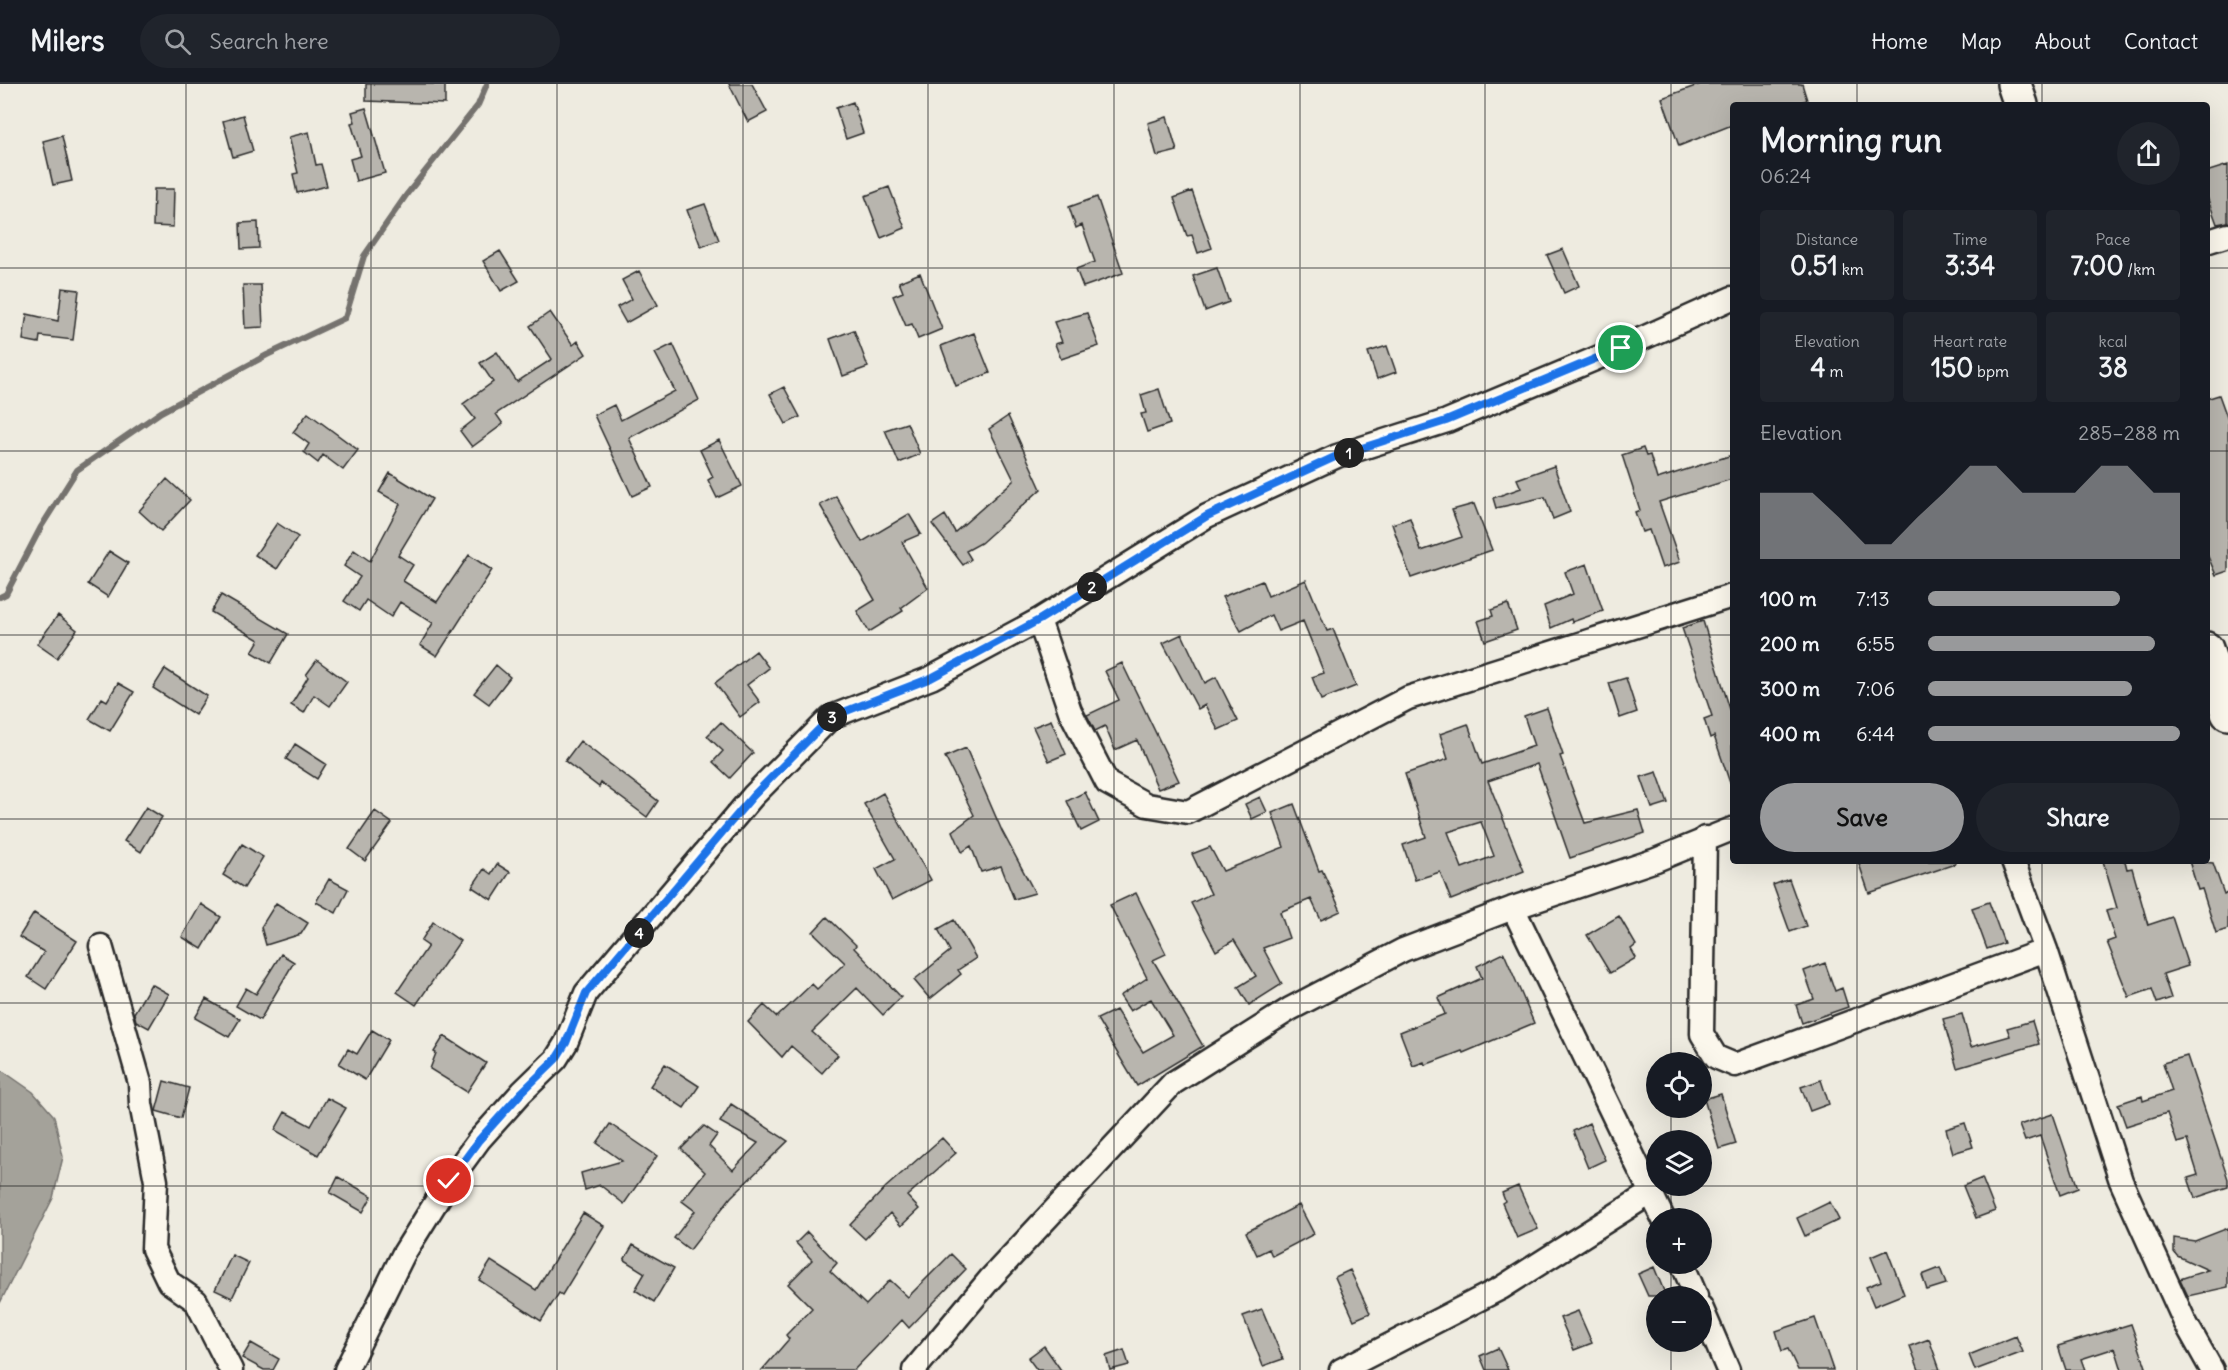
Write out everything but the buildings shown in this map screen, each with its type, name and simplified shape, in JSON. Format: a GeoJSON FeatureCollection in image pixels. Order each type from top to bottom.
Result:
{"type":"FeatureCollection","features":[{"type":"Feature","properties":{"kind":"main road"},"geometry":{"type":"LineString","coordinates":[[2013,84],[2020,102]]}},
{"type":"Feature","properties":{"kind":"main road"},"geometry":{"type":"LineString","coordinates":[[2210,661],[2228,713]]}},
{"type":"Feature","properties":{"kind":"street"},"geometry":{"type":"LineString","coordinates":[[2210,241],[2228,235]]}},
{"type":"Feature","properties":{"kind":"street"},"geometry":{"type":"LineString","coordinates":[[346,1370],[403,1255],[449,1181],[479,1140],[522,1092],[556,1059],[566,1043],[586,993],[753,796],[831,717],[931,678],[1039,620],[1207,516],[1337,456],[1446,421],[1621,348],[1730,299]]}},
{"type":"Feature","properties":{"kind":"street"},"geometry":{"type":"LineString","coordinates":[[1039,620],[1070,711],[1107,783],[1148,806],[1188,812],[1408,698],[1730,597]]}},
{"type":"Feature","properties":{"kind":"street"},"geometry":{"type":"LineString","coordinates":[[914,1370],[990,1279],[1173,1083],[1290,1009],[1393,955],[1513,908],[1656,860],[1730,830]]}},
{"type":"Feature","properties":{"kind":"street"},"geometry":{"type":"LineString","coordinates":[[1705,838],[1702,1034],[1716,1057],[1735,1065],[2046,950]]}},
{"type":"Feature","properties":{"kind":"street"},"geometry":{"type":"LineString","coordinates":[[2014,864],[2046,950],[2121,1181],[2184,1320],[2212,1370]]}},
{"type":"Feature","properties":{"kind":"street"},"geometry":{"type":"LineString","coordinates":[[1513,908],[1646,1180]]}},
{"type":"Feature","properties":{"kind":"street"},"geometry":{"type":"LineString","coordinates":[[101,946],[140,1083],[141,1104],[156,1181],[153,1249],[169,1282],[196,1301],[231,1370]]}},
{"type":"Feature","properties":{"kind":"street"},"geometry":{"type":"LineString","coordinates":[[1341,1370],[1501,1288],[1646,1196]]}},
{"type":"Feature","properties":{"kind":"street"},"geometry":{"type":"LineString","coordinates":[[1712,1333],[1728,1370]]}},
{"type":"Feature","properties":{"kind":"shaded area"},"geometry":{"type":"Polygon","coordinates":[[[0,1069],[33,1092],[54,1116],[63,1157],[53,1198],[0,1303],[0,1069]]]}},
{"type":"Feature","properties":{"kind":"waterway"},"geometry":{"type":"LineString","coordinates":[[0,597],[6,594],[41,527],[77,470],[161,412],[267,355],[345,318],[364,256],[407,194],[478,105],[487,84]]}},
{"type":"Feature","properties":{"kind":"route"},"geometry":{"type":"LineString","coordinates":[[449,1181],[479,1140],[522,1092],[556,1059],[566,1043],[586,993],[654,916],[753,796],[831,717],[931,678],[1039,620],[1207,516],[1337,456],[1446,421],[1621,348]]}}]}
